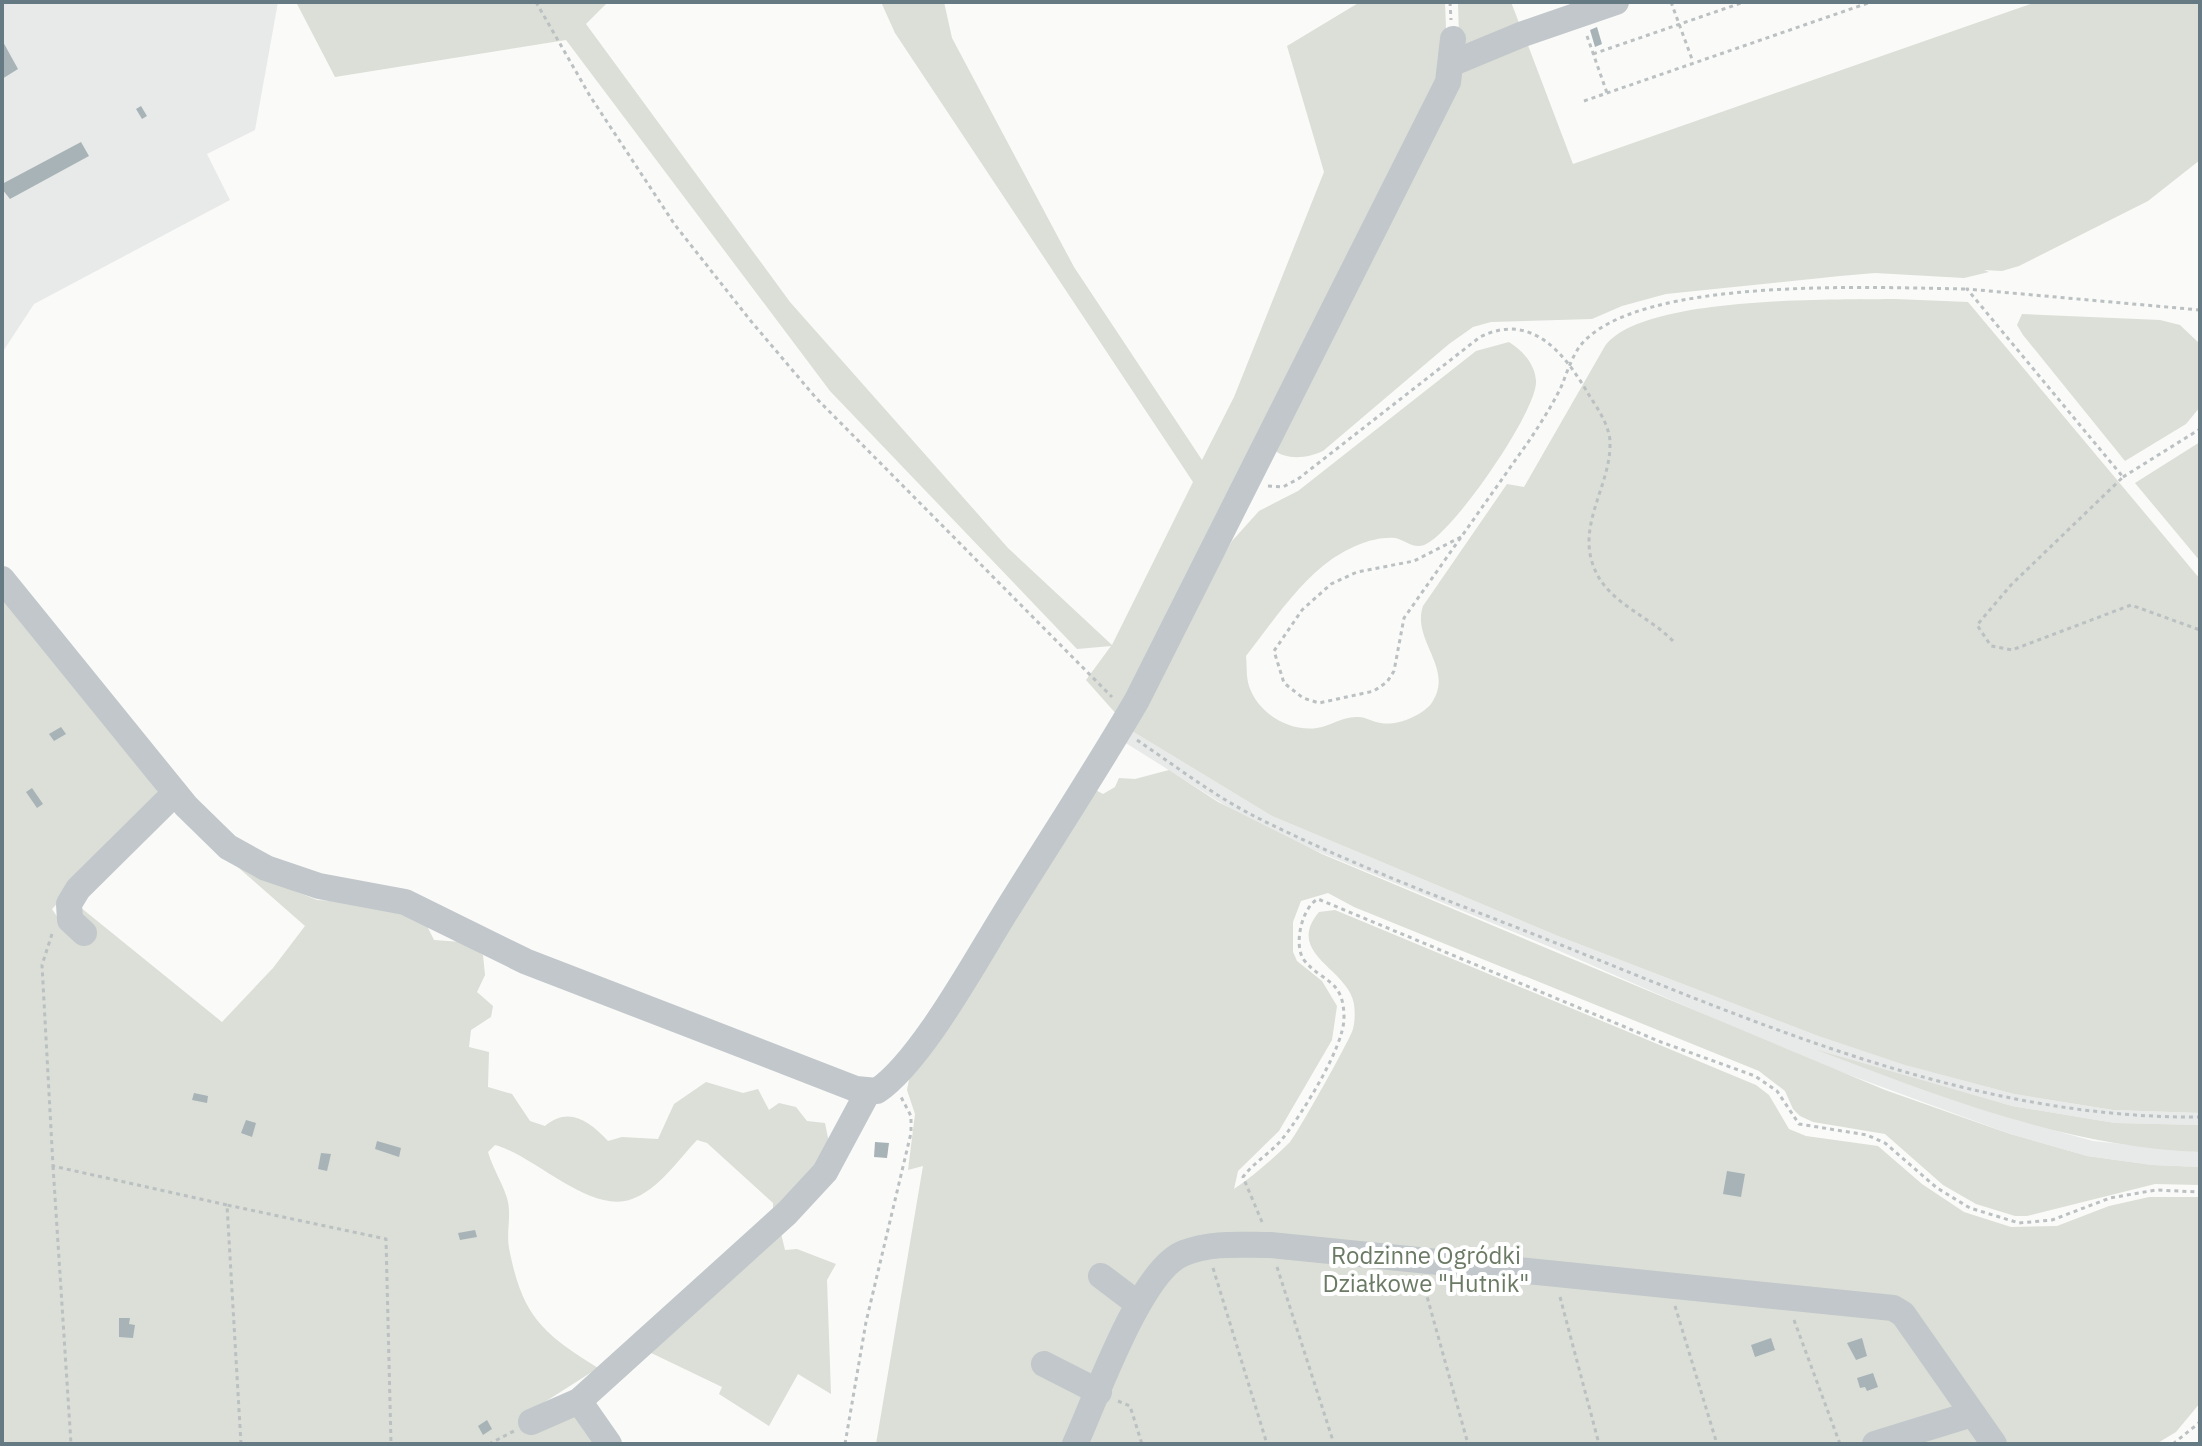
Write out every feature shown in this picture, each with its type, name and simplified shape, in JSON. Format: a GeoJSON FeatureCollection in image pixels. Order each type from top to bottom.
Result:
{"type":"FeatureCollection","features":[{"type":"Feature","properties":{"kind":"lane"},"geometry":{"type":"LineString","coordinates":[[531,1422],[579,1401],[715,1281],[813,1186],[879,1088],[948,1004],[1124,721],[1448,82],[1453,51],[1616,2]]}},
{"type":"Feature","properties":{"kind":"lane"},"geometry":{"type":"LineString","coordinates":[[2,579],[175,793],[214,836],[266,868],[319,886],[405,902],[525,961],[879,1088]]}},
{"type":"Feature","properties":{"kind":"lane"},"geometry":{"type":"LineString","coordinates":[[84,933],[70,920],[69,904],[78,889],[175,793]]}},
{"type":"Feature","properties":{"kind":"lane"},"geometry":{"type":"LineString","coordinates":[[1075,1444],[1138,1304],[1165,1264],[1217,1244],[1270,1245],[1880,1305],[1903,1314],[1994,1444]]}},
{"type":"Feature","properties":{"kind":"lane"},"geometry":{"type":"LineString","coordinates":[[1101,1276],[1138,1304]]}},
{"type":"Feature","properties":{"kind":"lane"},"geometry":{"type":"LineString","coordinates":[[1044,1364],[1099,1392]]}},
{"type":"Feature","properties":{"kind":"lane"},"geometry":{"type":"LineString","coordinates":[[579,1401],[609,1444]]}},
{"type":"Feature","properties":{"kind":"lane"},"geometry":{"type":"LineString","coordinates":[[1875,1444],[1972,1414]]}},
{"type":"Feature","properties":{"kind":"path"},"geometry":{"type":"LineString","coordinates":[[536,2],[590,96],[675,225],[816,398],[1124,721],[1251,814],[1455,904],[1783,1032],[2005,1098],[2089,1109],[2200,1117]]}},
{"type":"Feature","properties":{"kind":"path"},"geometry":{"type":"LineString","coordinates":[[1671,2],[1694,63]]}},
{"type":"Feature","properties":{"kind":"path"},"geometry":{"type":"LineString","coordinates":[[1593,54],[1744,2]]}},
{"type":"Feature","properties":{"kind":"path"},"geometry":{"type":"LineString","coordinates":[[1584,101],[1871,2]]}},
{"type":"Feature","properties":{"kind":"path"},"geometry":{"type":"LineString","coordinates":[[1580,14],[1607,93]]}},
{"type":"Feature","properties":{"kind":"path"},"geometry":{"type":"LineString","coordinates":[[1461,537],[1414,561],[1357,572],[1318,594],[1287,628],[1274,651],[1284,683],[1303,698],[1319,703],[1374,691],[1387,682],[1394,671],[1404,618],[1461,537],[1546,415],[1580,346],[1606,325],[1647,309],[1690,300],[1818,288],[1967,289],[2200,310]]}},
{"type":"Feature","properties":{"kind":"path"},"geometry":{"type":"LineString","coordinates":[[1967,289],[2123,477]]}},
{"type":"Feature","properties":{"kind":"path"},"geometry":{"type":"LineString","coordinates":[[1249,479],[1273,488],[1298,479],[1443,364],[1492,331],[1530,331],[1545,339],[1571,364],[1602,417],[1611,442],[1589,541],[1591,562],[1601,585],[1617,600],[1657,624],[1675,643]]}},
{"type":"Feature","properties":{"kind":"path"},"geometry":{"type":"LineString","coordinates":[[2200,429],[2123,477],[2011,585],[1977,625],[1991,646],[2012,650],[2131,605],[2200,630]]}},
{"type":"Feature","properties":{"kind":"path"},"geometry":{"type":"LineString","coordinates":[[1334,1444],[1270,1245],[1243,1177],[1283,1138],[1344,1030],[1343,1002],[1334,985],[1303,958],[1300,949],[1303,917],[1311,903],[1318,899],[1588,1013],[1755,1076],[1777,1091],[1799,1124],[1867,1135],[1885,1143],[1937,1188],[1970,1208],[2019,1223],[2052,1220],[2110,1198],[2156,1190],[2200,1192]]}},
{"type":"Feature","properties":{"kind":"path"},"geometry":{"type":"LineString","coordinates":[[69,904],[55,927],[42,965],[71,1444]]}},
{"type":"Feature","properties":{"kind":"path"},"geometry":{"type":"LineString","coordinates":[[845,1444],[866,1322],[911,1133],[911,1116],[879,1088]]}},
{"type":"Feature","properties":{"kind":"path"},"geometry":{"type":"LineString","coordinates":[[53,1166],[386,1239],[391,1444]]}},
{"type":"Feature","properties":{"kind":"path"},"geometry":{"type":"LineString","coordinates":[[227,1205],[241,1444]]}},
{"type":"Feature","properties":{"kind":"path"},"geometry":{"type":"LineString","coordinates":[[1200,1249],[1211,1263],[1267,1444]]}},
{"type":"Feature","properties":{"kind":"path"},"geometry":{"type":"LineString","coordinates":[[1417,1260],[1468,1444]]}},
{"type":"Feature","properties":{"kind":"path"},"geometry":{"type":"LineString","coordinates":[[1553,1274],[1599,1444]]}},
{"type":"Feature","properties":{"kind":"path"},"geometry":{"type":"LineString","coordinates":[[1668,1286],[1717,1444]]}},
{"type":"Feature","properties":{"kind":"path"},"geometry":{"type":"LineString","coordinates":[[1786,1298],[1840,1444]]}},
{"type":"Feature","properties":{"kind":"path"},"geometry":{"type":"LineString","coordinates":[[1099,1392],[1130,1406],[1142,1444]]}},
{"type":"Feature","properties":{"kind":"path"},"geometry":{"type":"LineString","coordinates":[[2173,1444],[2200,1422]]}},
{"type":"Feature","properties":{"kind":"shaded area"},"geometry":{"type":"Polygon","coordinates":[[[2,2],[278,2],[255,130],[207,154],[230,200],[34,304],[2,353],[2,2]]]}},
{"type":"Feature","properties":{"kind":"shaded area"},"geometry":{"type":"Polygon","coordinates":[[[1127,728],[1272,816],[1558,936],[1818,1036],[1906,1065],[2014,1094],[2113,1110],[2200,1113],[2200,1125],[2115,1123],[2012,1106],[1834,1056],[2017,1120],[2093,1141],[2200,1152],[2200,1167],[2152,1165],[2087,1156],[2010,1134],[1806,1059],[1555,949],[1261,828],[1121,740],[1127,728]]]}},
{"type":"Feature","properties":{"kind":"green space"},"geometry":{"type":"Polygon","coordinates":[[[296,2],[608,2],[586,24],[790,302],[1008,548],[1112,645],[1193,482],[895,33],[881,2],[944,2],[952,38],[1074,267],[1202,460],[1234,397],[1324,172],[1287,46],[1360,2],[1445,2],[1447,56],[1118,716],[1086,680],[1111,646],[1077,649],[830,391],[566,40],[335,77],[296,2]]]}},
{"type":"Feature","properties":{"kind":"green space"},"geometry":{"type":"Polygon","coordinates":[[[1458,2],[1511,2],[1521,28],[1467,45],[1459,37],[1458,2]]]}},
{"type":"Feature","properties":{"kind":"green space"},"geometry":{"type":"Polygon","coordinates":[[[2036,2],[2200,2],[2200,160],[2148,201],[2019,266],[2002,271],[1984,270],[1989,272],[1964,278],[1875,273],[1666,294],[1622,306],[1592,319],[1491,322],[1473,327],[1323,451],[1297,457],[1273,449],[1461,69],[1526,40],[1573,164],[2036,2]]]}},
{"type":"Feature","properties":{"kind":"green space"},"geometry":{"type":"Polygon","coordinates":[[[1895,299],[1968,302],[2200,579],[2200,1113],[2113,1110],[2014,1094],[1905,1065],[1818,1036],[1558,936],[1272,816],[1127,728],[1232,541],[1259,511],[1298,491],[1476,351],[1509,342],[1527,358],[1536,381],[1523,417],[1491,470],[1437,536],[1420,546],[1387,538],[1354,547],[1320,569],[1286,604],[1246,656],[1248,682],[1253,696],[1267,712],[1285,724],[1322,727],[1353,717],[1394,723],[1415,716],[1431,704],[1439,679],[1423,631],[1423,606],[1507,484],[1524,487],[1605,346],[1626,329],[1657,317],[1741,304],[1895,299]]]}},
{"type":"Feature","properties":{"kind":"green space"},"geometry":{"type":"Polygon","coordinates":[[[2022,314],[2160,320],[2180,325],[2200,344],[2200,407],[2186,424],[2125,461],[2023,335],[2017,325],[2022,314]]]}},
{"type":"Feature","properties":{"kind":"green space"},"geometry":{"type":"Polygon","coordinates":[[[2200,442],[2200,561],[2135,483],[2200,442]]]}},
{"type":"Feature","properties":{"kind":"green space"},"geometry":{"type":"Polygon","coordinates":[[[2,591],[161,796],[52,909],[66,930],[80,907],[222,1022],[273,968],[305,926],[216,848],[280,885],[317,900],[372,903],[425,922],[434,940],[462,942],[483,955],[485,975],[477,992],[493,1006],[491,1017],[471,1030],[469,1047],[489,1052],[488,1087],[512,1094],[530,1121],[545,1126],[562,1117],[578,1118],[594,1127],[608,1141],[622,1137],[658,1139],[674,1104],[706,1082],[743,1093],[758,1089],[769,1110],[779,1103],[796,1107],[807,1121],[825,1123],[828,1138],[835,1145],[773,1211],[773,1203],[707,1143],[697,1140],[651,1189],[632,1199],[616,1202],[581,1192],[511,1151],[495,1145],[488,1152],[507,1198],[509,1248],[528,1307],[549,1333],[598,1368],[526,1414],[577,1415],[599,1444],[2,1444],[2,591]]]}},
{"type":"Feature","properties":{"kind":"green space","name":"Rodzinne Ogródki Działkowe \"Hutnik\""},"geometry":{"type":"Polygon","coordinates":[[[1169,770],[1218,802],[1322,854],[1885,1090],[2010,1134],[2087,1156],[2152,1165],[2200,1167],[2200,1185],[2155,1184],[2027,1216],[2015,1216],[1976,1204],[1943,1185],[1885,1134],[1813,1122],[1800,1116],[1793,1109],[1785,1091],[1759,1071],[1354,907],[1328,893],[1301,901],[1293,922],[1293,952],[1297,961],[1322,981],[1337,1006],[1332,1040],[1279,1131],[1238,1171],[1234,1189],[1290,1142],[1353,1029],[1354,1007],[1349,991],[1313,950],[1309,939],[1310,927],[1319,912],[1335,910],[1756,1085],[1769,1095],[1789,1129],[1806,1136],[1878,1146],[1922,1184],[1964,1212],[2011,1227],[2057,1226],[2109,1206],[2149,1197],[2200,1197],[2200,1403],[2176,1432],[2156,1444],[876,1444],[923,1166],[908,1170],[915,1114],[907,1090],[912,1064],[1090,787],[1103,794],[1115,787],[1119,778],[1135,779],[1169,770]]]}},
{"type":"Feature","properties":{"kind":"green space"},"geometry":{"type":"Polygon","coordinates":[[[1814,1049],[2012,1106],[2115,1123],[2200,1125],[2200,1152],[2150,1148],[2052,1130],[1955,1101],[1814,1049]]]}},
{"type":"Feature","properties":{"kind":"green space"},"geometry":{"type":"Polygon","coordinates":[[[779,1225],[785,1250],[797,1249],[836,1264],[827,1280],[831,1394],[798,1374],[769,1426],[719,1394],[722,1387],[647,1351],[779,1225]]]}},
{"type":"Feature","properties":{"kind":"building"},"geometry":{"type":"Polygon","coordinates":[[[1597,27],[1602,44],[1595,47],[1590,30],[1597,27]]]}},
{"type":"Feature","properties":{"kind":"building"},"geometry":{"type":"Polygon","coordinates":[[[2,40],[18,69],[2,79],[2,40]]]}},
{"type":"Feature","properties":{"kind":"building"},"geometry":{"type":"Polygon","coordinates":[[[141,106],[147,116],[142,119],[136,109],[141,106]]]}},
{"type":"Feature","properties":{"kind":"building"},"geometry":{"type":"Polygon","coordinates":[[[81,142],[89,156],[10,199],[2,189],[2,184],[81,142]]]}},
{"type":"Feature","properties":{"kind":"building"},"geometry":{"type":"Polygon","coordinates":[[[61,727],[66,734],[54,741],[49,734],[61,727]]]}},
{"type":"Feature","properties":{"kind":"building"},"geometry":{"type":"Polygon","coordinates":[[[32,788],[43,804],[37,808],[26,792],[32,788]]]}},
{"type":"Feature","properties":{"kind":"building"},"geometry":{"type":"Polygon","coordinates":[[[194,1093],[208,1096],[207,1103],[192,1100],[194,1093]]]}},
{"type":"Feature","properties":{"kind":"building"},"geometry":{"type":"Polygon","coordinates":[[[246,1120],[256,1123],[252,1137],[241,1133],[246,1120]]]}},
{"type":"Feature","properties":{"kind":"building"},"geometry":{"type":"Polygon","coordinates":[[[377,1141],[401,1148],[399,1157],[375,1149],[377,1141]]]}},
{"type":"Feature","properties":{"kind":"building"},"geometry":{"type":"Polygon","coordinates":[[[875,1142],[889,1143],[887,1158],[874,1157],[875,1142]]]}},
{"type":"Feature","properties":{"kind":"building"},"geometry":{"type":"Polygon","coordinates":[[[321,1153],[331,1154],[327,1171],[318,1169],[321,1153]]]}},
{"type":"Feature","properties":{"kind":"building"},"geometry":{"type":"Polygon","coordinates":[[[1727,1171],[1745,1174],[1741,1197],[1723,1194],[1727,1171]]]}},
{"type":"Feature","properties":{"kind":"building"},"geometry":{"type":"Polygon","coordinates":[[[475,1230],[477,1237],[460,1240],[458,1233],[475,1230]]]}},
{"type":"Feature","properties":{"kind":"building"},"geometry":{"type":"Polygon","coordinates":[[[119,1318],[130,1318],[129,1324],[135,1325],[133,1338],[119,1337],[119,1318]]]}},
{"type":"Feature","properties":{"kind":"building"},"geometry":{"type":"Polygon","coordinates":[[[1771,1338],[1775,1350],[1755,1357],[1751,1345],[1771,1338]]]}},
{"type":"Feature","properties":{"kind":"building"},"geometry":{"type":"Polygon","coordinates":[[[1862,1338],[1867,1356],[1856,1360],[1847,1343],[1862,1338]]]}},
{"type":"Feature","properties":{"kind":"building"},"geometry":{"type":"Polygon","coordinates":[[[1873,1373],[1878,1387],[1867,1391],[1865,1387],[1860,1388],[1857,1378],[1873,1373]]]}},
{"type":"Feature","properties":{"kind":"building"},"geometry":{"type":"Polygon","coordinates":[[[487,1420],[492,1429],[483,1435],[478,1426],[487,1420]]]}}]}
